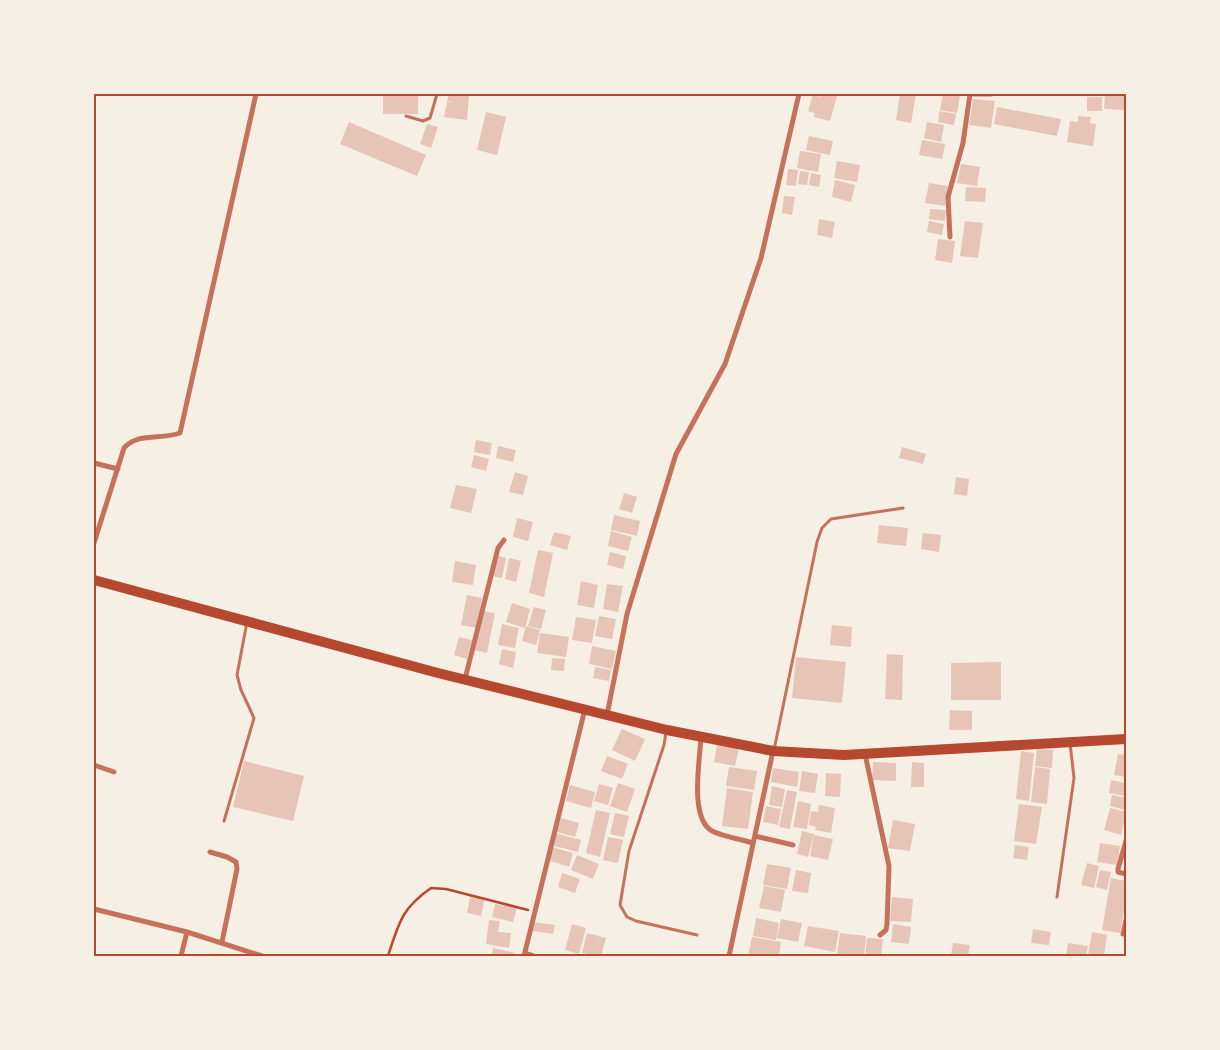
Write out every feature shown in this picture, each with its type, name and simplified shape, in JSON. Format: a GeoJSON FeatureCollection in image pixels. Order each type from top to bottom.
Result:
{"type":"FeatureCollection","features":[{"type":"Feature","properties":{"kind":"main road"},"geometry":{"type":"LineString","coordinates":[[94,580],[247,622],[667,730],[773,751],[865,754],[1126,739]]}},
{"type":"Feature","properties":{"kind":"street"},"geometry":{"type":"LineString","coordinates":[[94,543],[124,448],[138,438],[169,437],[180,433],[256,94]]}},
{"type":"Feature","properties":{"kind":"street"},"geometry":{"type":"LineString","coordinates":[[608,715],[627,614],[676,454],[725,364],[761,258],[799,94]]}},
{"type":"Feature","properties":{"kind":"street"},"geometry":{"type":"LineString","coordinates":[[950,237],[948,197],[963,143],[970,94]]}},
{"type":"Feature","properties":{"kind":"street"},"geometry":{"type":"LineString","coordinates":[[974,94],[982,96],[991,94]]}},
{"type":"Feature","properties":{"kind":"street"},"geometry":{"type":"LineString","coordinates":[[94,462],[118,469]]}},
{"type":"Feature","properties":{"kind":"street"},"geometry":{"type":"LineString","coordinates":[[465,679],[492,567],[498,548],[504,540]]}},
{"type":"Feature","properties":{"kind":"street"},"geometry":{"type":"LineString","coordinates":[[534,956],[524,955],[585,709]]}},
{"type":"Feature","properties":{"kind":"street"},"geometry":{"type":"LineString","coordinates":[[701,737],[698,791],[700,814],[705,824],[712,831],[754,843]]}},
{"type":"Feature","properties":{"kind":"street"},"geometry":{"type":"LineString","coordinates":[[729,956],[773,751]]}},
{"type":"Feature","properties":{"kind":"street"},"geometry":{"type":"LineString","coordinates":[[865,754],[888,866],[886,930],[880,935]]}},
{"type":"Feature","properties":{"kind":"street"},"geometry":{"type":"LineString","coordinates":[[94,765],[114,772]]}},
{"type":"Feature","properties":{"kind":"street"},"geometry":{"type":"LineString","coordinates":[[755,836],[794,845]]}},
{"type":"Feature","properties":{"kind":"street"},"geometry":{"type":"LineString","coordinates":[[1126,841],[1118,869],[1118,872],[1126,874]]}},
{"type":"Feature","properties":{"kind":"street"},"geometry":{"type":"LineString","coordinates":[[210,852],[236,862],[237,869],[222,942]]}},
{"type":"Feature","properties":{"kind":"street"},"geometry":{"type":"LineString","coordinates":[[94,909],[187,932],[262,956]]}},
{"type":"Feature","properties":{"kind":"street"},"geometry":{"type":"LineString","coordinates":[[1123,934],[1126,920]]}},
{"type":"Feature","properties":{"kind":"street"},"geometry":{"type":"LineString","coordinates":[[181,956],[187,932]]}},
{"type":"Feature","properties":{"kind":"lane"},"geometry":{"type":"LineString","coordinates":[[406,116],[424,121],[430,118],[436,94]]}},
{"type":"Feature","properties":{"kind":"lane"},"geometry":{"type":"LineString","coordinates":[[773,751],[817,542],[822,528],[831,519],[903,508]]}},
{"type":"Feature","properties":{"kind":"lane"},"geometry":{"type":"LineString","coordinates":[[224,821],[254,718],[241,690],[238,675],[247,622]]}},
{"type":"Feature","properties":{"kind":"lane"},"geometry":{"type":"LineString","coordinates":[[667,730],[664,745],[629,850],[620,894],[620,905],[627,917],[636,921],[697,935]]}},
{"type":"Feature","properties":{"kind":"lane"},"geometry":{"type":"LineString","coordinates":[[1057,897],[1074,778],[1070,743]]}},
{"type":"Feature","properties":{"kind":"path"},"geometry":{"type":"LineString","coordinates":[[388,956],[398,925],[407,908],[431,888],[446,889],[534,911]]}},
{"type":"Feature","properties":{"kind":"building"},"geometry":{"type":"Polygon","coordinates":[[[383,94],[418,94],[418,114],[383,114],[383,94]]]}},
{"type":"Feature","properties":{"kind":"building"},"geometry":{"type":"Polygon","coordinates":[[[449,94],[469,94],[467,120],[444,117],[447,102],[454,103],[447,101],[449,94]]]}},
{"type":"Feature","properties":{"kind":"building"},"geometry":{"type":"Polygon","coordinates":[[[821,94],[837,96],[830,121],[814,117],[815,113],[808,111],[813,95],[820,97],[821,94]]]}},
{"type":"Feature","properties":{"kind":"building"},"geometry":{"type":"Polygon","coordinates":[[[900,94],[916,94],[911,123],[896,120],[900,94]]]}},
{"type":"Feature","properties":{"kind":"building"},"geometry":{"type":"Polygon","coordinates":[[[943,94],[960,96],[957,113],[940,110],[943,94]]]}},
{"type":"Feature","properties":{"kind":"building"},"geometry":{"type":"Polygon","coordinates":[[[1105,94],[1126,94],[1126,110],[1104,109],[1105,94]]]}},
{"type":"Feature","properties":{"kind":"building"},"geometry":{"type":"Polygon","coordinates":[[[1087,97],[1102,97],[1102,111],[1087,111],[1087,97]]]}},
{"type":"Feature","properties":{"kind":"building"},"geometry":{"type":"Polygon","coordinates":[[[973,99],[995,101],[991,128],[969,125],[973,99]]]}},
{"type":"Feature","properties":{"kind":"building"},"geometry":{"type":"Polygon","coordinates":[[[997,107],[1061,119],[1057,136],[994,124],[997,107]]]}},
{"type":"Feature","properties":{"kind":"building"},"geometry":{"type":"Polygon","coordinates":[[[939,111],[956,114],[954,125],[938,122],[939,111]]]}},
{"type":"Feature","properties":{"kind":"building"},"geometry":{"type":"Polygon","coordinates":[[[486,112],[506,117],[497,155],[477,150],[486,112]]]}},
{"type":"Feature","properties":{"kind":"building"},"geometry":{"type":"Polygon","coordinates":[[[1078,116],[1091,117],[1090,123],[1096,124],[1093,146],[1067,142],[1070,121],[1078,122],[1078,116]]]}},
{"type":"Feature","properties":{"kind":"building"},"geometry":{"type":"Polygon","coordinates":[[[349,122],[426,155],[417,176],[340,144],[349,122]]]}},
{"type":"Feature","properties":{"kind":"building"},"geometry":{"type":"Polygon","coordinates":[[[927,122],[944,125],[941,142],[924,138],[927,122]]]}},
{"type":"Feature","properties":{"kind":"building"},"geometry":{"type":"Polygon","coordinates":[[[427,124],[438,127],[431,148],[420,144],[427,124]]]}},
{"type":"Feature","properties":{"kind":"building"},"geometry":{"type":"Polygon","coordinates":[[[809,136],[833,141],[830,155],[806,150],[809,136]]]}},
{"type":"Feature","properties":{"kind":"building"},"geometry":{"type":"Polygon","coordinates":[[[922,140],[945,144],[942,159],[919,155],[922,140]]]}},
{"type":"Feature","properties":{"kind":"building"},"geometry":{"type":"Polygon","coordinates":[[[800,151],[821,154],[818,172],[797,168],[800,151]]]}},
{"type":"Feature","properties":{"kind":"building"},"geometry":{"type":"Polygon","coordinates":[[[837,161],[860,165],[857,182],[834,178],[837,161]]]}},
{"type":"Feature","properties":{"kind":"building"},"geometry":{"type":"Polygon","coordinates":[[[961,164],[980,167],[977,186],[957,183],[961,164]]]}},
{"type":"Feature","properties":{"kind":"building"},"geometry":{"type":"Polygon","coordinates":[[[788,169],[798,170],[796,186],[786,185],[788,169]]]}},
{"type":"Feature","properties":{"kind":"building"},"geometry":{"type":"Polygon","coordinates":[[[800,171],[809,172],[807,185],[798,184],[800,171]]]}},
{"type":"Feature","properties":{"kind":"building"},"geometry":{"type":"Polygon","coordinates":[[[811,173],[821,175],[819,187],[809,185],[811,173]]]}},
{"type":"Feature","properties":{"kind":"building"},"geometry":{"type":"Polygon","coordinates":[[[835,180],[855,185],[851,202],[832,197],[835,180]]]}},
{"type":"Feature","properties":{"kind":"building"},"geometry":{"type":"Polygon","coordinates":[[[929,183],[948,186],[945,206],[925,203],[929,183]]]}},
{"type":"Feature","properties":{"kind":"building"},"geometry":{"type":"Polygon","coordinates":[[[966,187],[986,188],[985,202],[965,201],[966,187]]]}},
{"type":"Feature","properties":{"kind":"building"},"geometry":{"type":"Polygon","coordinates":[[[784,196],[795,197],[792,215],[782,213],[784,196]]]}},
{"type":"Feature","properties":{"kind":"building"},"geometry":{"type":"Polygon","coordinates":[[[930,209],[946,210],[945,221],[929,219],[930,209]]]}},
{"type":"Feature","properties":{"kind":"building"},"geometry":{"type":"Polygon","coordinates":[[[819,219],[835,222],[832,238],[817,235],[819,219]]]}},
{"type":"Feature","properties":{"kind":"building"},"geometry":{"type":"Polygon","coordinates":[[[929,221],[944,224],[942,235],[927,232],[929,221]]]}},
{"type":"Feature","properties":{"kind":"building"},"geometry":{"type":"Polygon","coordinates":[[[965,221],[983,223],[978,258],[960,256],[965,221]]]}},
{"type":"Feature","properties":{"kind":"building"},"geometry":{"type":"Polygon","coordinates":[[[938,239],[955,241],[952,263],[935,260],[938,239]]]}},
{"type":"Feature","properties":{"kind":"building"},"geometry":{"type":"Polygon","coordinates":[[[476,440],[492,443],[490,455],[474,452],[476,440]]]}},
{"type":"Feature","properties":{"kind":"building"},"geometry":{"type":"Polygon","coordinates":[[[498,446],[516,450],[513,462],[496,458],[498,446]]]}},
{"type":"Feature","properties":{"kind":"building"},"geometry":{"type":"Polygon","coordinates":[[[902,447],[926,454],[923,464],[899,458],[902,447]]]}},
{"type":"Feature","properties":{"kind":"building"},"geometry":{"type":"Polygon","coordinates":[[[474,455],[489,459],[486,471],[471,467],[474,455]]]}},
{"type":"Feature","properties":{"kind":"building"},"geometry":{"type":"Polygon","coordinates":[[[515,472],[528,476],[523,495],[509,492],[515,472]]]}},
{"type":"Feature","properties":{"kind":"building"},"geometry":{"type":"Polygon","coordinates":[[[956,477],[969,479],[967,496],[954,494],[956,477]]]}},
{"type":"Feature","properties":{"kind":"building"},"geometry":{"type":"Polygon","coordinates":[[[456,485],[477,489],[471,513],[450,508],[456,485]]]}},
{"type":"Feature","properties":{"kind":"building"},"geometry":{"type":"Polygon","coordinates":[[[624,493],[637,497],[632,513],[619,509],[624,493]]]}},
{"type":"Feature","properties":{"kind":"building"},"geometry":{"type":"Polygon","coordinates":[[[614,515],[640,521],[637,536],[611,530],[614,515]]]}},
{"type":"Feature","properties":{"kind":"building"},"geometry":{"type":"Polygon","coordinates":[[[517,518],[533,522],[528,541],[513,537],[517,518]]]}},
{"type":"Feature","properties":{"kind":"building"},"geometry":{"type":"Polygon","coordinates":[[[879,525],[908,528],[906,546],[877,543],[879,525]]]}},
{"type":"Feature","properties":{"kind":"building"},"geometry":{"type":"Polygon","coordinates":[[[611,531],[632,537],[628,551],[608,546],[611,531]]]}},
{"type":"Feature","properties":{"kind":"building"},"geometry":{"type":"Polygon","coordinates":[[[554,532],[571,536],[567,550],[550,545],[554,532]]]}},
{"type":"Feature","properties":{"kind":"building"},"geometry":{"type":"Polygon","coordinates":[[[923,533],[941,535],[939,552],[921,549],[923,533]]]}},
{"type":"Feature","properties":{"kind":"building"},"geometry":{"type":"Polygon","coordinates":[[[538,550],[553,553],[544,597],[529,593],[538,550]]]}},
{"type":"Feature","properties":{"kind":"building"},"geometry":{"type":"Polygon","coordinates":[[[610,552],[626,556],[623,569],[607,565],[610,552]]]}},
{"type":"Feature","properties":{"kind":"building"},"geometry":{"type":"Polygon","coordinates":[[[496,555],[506,558],[502,578],[492,576],[496,555]]]}},
{"type":"Feature","properties":{"kind":"building"},"geometry":{"type":"Polygon","coordinates":[[[509,558],[521,561],[516,582],[505,579],[509,558]]]}},
{"type":"Feature","properties":{"kind":"building"},"geometry":{"type":"Polygon","coordinates":[[[455,561],[476,565],[473,585],[452,582],[455,561]]]}},
{"type":"Feature","properties":{"kind":"building"},"geometry":{"type":"Polygon","coordinates":[[[581,581],[598,585],[594,608],[577,605],[581,581]]]}},
{"type":"Feature","properties":{"kind":"building"},"geometry":{"type":"Polygon","coordinates":[[[607,584],[623,586],[618,612],[603,609],[607,584]]]}},
{"type":"Feature","properties":{"kind":"building"},"geometry":{"type":"Polygon","coordinates":[[[467,595],[482,598],[477,628],[461,625],[467,595]]]}},
{"type":"Feature","properties":{"kind":"building"},"geometry":{"type":"Polygon","coordinates":[[[512,603],[530,609],[525,628],[506,622],[512,603]]]}},
{"type":"Feature","properties":{"kind":"building"},"geometry":{"type":"Polygon","coordinates":[[[534,607],[546,610],[541,629],[528,626],[534,607]]]}},
{"type":"Feature","properties":{"kind":"building"},"geometry":{"type":"Polygon","coordinates":[[[483,611],[495,613],[487,653],[475,650],[483,611]]]}},
{"type":"Feature","properties":{"kind":"building"},"geometry":{"type":"Polygon","coordinates":[[[599,616],[616,619],[612,639],[595,636],[599,616]]]}},
{"type":"Feature","properties":{"kind":"building"},"geometry":{"type":"Polygon","coordinates":[[[576,617],[596,620],[592,643],[572,640],[576,617]]]}},
{"type":"Feature","properties":{"kind":"building"},"geometry":{"type":"Polygon","coordinates":[[[502,624],[519,628],[515,648],[498,645],[502,624]]]}},
{"type":"Feature","properties":{"kind":"building"},"geometry":{"type":"Polygon","coordinates":[[[832,625],[852,627],[851,647],[830,645],[832,625]]]}},
{"type":"Feature","properties":{"kind":"building"},"geometry":{"type":"Polygon","coordinates":[[[526,626],[540,630],[536,645],[522,641],[526,626]]]}},
{"type":"Feature","properties":{"kind":"building"},"geometry":{"type":"Polygon","coordinates":[[[540,633],[569,637],[566,657],[537,653],[540,633]]]}},
{"type":"Feature","properties":{"kind":"building"},"geometry":{"type":"Polygon","coordinates":[[[459,637],[472,640],[467,659],[454,655],[459,637]]]}},
{"type":"Feature","properties":{"kind":"building"},"geometry":{"type":"Polygon","coordinates":[[[592,646],[616,651],[612,669],[589,664],[592,646]]]}},
{"type":"Feature","properties":{"kind":"building"},"geometry":{"type":"Polygon","coordinates":[[[502,649],[516,652],[513,668],[499,664],[502,649]]]}},
{"type":"Feature","properties":{"kind":"building"},"geometry":{"type":"Polygon","coordinates":[[[887,654],[903,655],[902,700],[885,699],[887,654]]]}},
{"type":"Feature","properties":{"kind":"building"},"geometry":{"type":"Polygon","coordinates":[[[796,657],[846,662],[842,703],[792,698],[796,657]]]}},
{"type":"Feature","properties":{"kind":"building"},"geometry":{"type":"Polygon","coordinates":[[[552,658],[565,659],[564,671],[551,670],[552,658]]]}},
{"type":"Feature","properties":{"kind":"building"},"geometry":{"type":"Polygon","coordinates":[[[1001,662],[1001,700],[951,700],[951,663],[1001,662]]]}},
{"type":"Feature","properties":{"kind":"building"},"geometry":{"type":"Polygon","coordinates":[[[595,667],[611,670],[609,681],[593,678],[595,667]]]}},
{"type":"Feature","properties":{"kind":"building"},"geometry":{"type":"Polygon","coordinates":[[[950,710],[972,711],[972,730],[949,730],[950,710]]]}},
{"type":"Feature","properties":{"kind":"building"},"geometry":{"type":"Polygon","coordinates":[[[622,729],[645,739],[635,761],[612,750],[622,729]]]}},
{"type":"Feature","properties":{"kind":"building"},"geometry":{"type":"Polygon","coordinates":[[[717,744],[739,748],[735,766],[714,762],[717,744]]]}},
{"type":"Feature","properties":{"kind":"building"},"geometry":{"type":"Polygon","coordinates":[[[1037,749],[1053,750],[1052,768],[1035,766],[1037,749]]]}},
{"type":"Feature","properties":{"kind":"building"},"geometry":{"type":"Polygon","coordinates":[[[1021,751],[1034,753],[1029,801],[1016,799],[1021,751]]]}},
{"type":"Feature","properties":{"kind":"building"},"geometry":{"type":"Polygon","coordinates":[[[1118,754],[1126,755],[1126,777],[1114,775],[1118,754]]]}},
{"type":"Feature","properties":{"kind":"building"},"geometry":{"type":"Polygon","coordinates":[[[607,756],[628,764],[622,779],[601,771],[607,756]]]}},
{"type":"Feature","properties":{"kind":"building"},"geometry":{"type":"Polygon","coordinates":[[[244,761],[304,776],[293,821],[233,807],[244,761]]]}},
{"type":"Feature","properties":{"kind":"building"},"geometry":{"type":"Polygon","coordinates":[[[873,762],[896,763],[896,781],[872,780],[873,762]]]}},
{"type":"Feature","properties":{"kind":"building"},"geometry":{"type":"Polygon","coordinates":[[[912,762],[924,763],[924,787],[911,787],[912,762]]]}},
{"type":"Feature","properties":{"kind":"building"},"geometry":{"type":"Polygon","coordinates":[[[729,767],[757,771],[754,790],[726,786],[729,767]]]}},
{"type":"Feature","properties":{"kind":"building"},"geometry":{"type":"Polygon","coordinates":[[[1035,767],[1050,769],[1047,804],[1031,802],[1035,767]]]}},
{"type":"Feature","properties":{"kind":"building"},"geometry":{"type":"Polygon","coordinates":[[[773,768],[799,772],[797,787],[771,782],[773,768]]]}},
{"type":"Feature","properties":{"kind":"building"},"geometry":{"type":"Polygon","coordinates":[[[802,771],[818,774],[815,793],[799,791],[802,771]]]}},
{"type":"Feature","properties":{"kind":"building"},"geometry":{"type":"Polygon","coordinates":[[[826,773],[841,774],[840,797],[825,796],[826,773]]]}},
{"type":"Feature","properties":{"kind":"building"},"geometry":{"type":"Polygon","coordinates":[[[1111,780],[1126,783],[1126,796],[1109,793],[1111,780]]]}},
{"type":"Feature","properties":{"kind":"building"},"geometry":{"type":"Polygon","coordinates":[[[618,783],[635,789],[627,812],[610,806],[618,783]]]}},
{"type":"Feature","properties":{"kind":"building"},"geometry":{"type":"Polygon","coordinates":[[[599,784],[613,788],[608,805],[594,801],[599,784]]]}},
{"type":"Feature","properties":{"kind":"building"},"geometry":{"type":"Polygon","coordinates":[[[570,785],[595,792],[591,808],[566,801],[570,785]]]}},
{"type":"Feature","properties":{"kind":"building"},"geometry":{"type":"Polygon","coordinates":[[[772,786],[785,789],[782,807],[769,805],[772,786]]]}},
{"type":"Feature","properties":{"kind":"building"},"geometry":{"type":"Polygon","coordinates":[[[727,788],[753,792],[748,829],[722,826],[727,788]]]}},
{"type":"Feature","properties":{"kind":"building"},"geometry":{"type":"Polygon","coordinates":[[[787,790],[797,792],[790,829],[779,827],[787,790]]]}},
{"type":"Feature","properties":{"kind":"building"},"geometry":{"type":"Polygon","coordinates":[[[1112,795],[1126,798],[1126,810],[1110,806],[1112,795]]]}},
{"type":"Feature","properties":{"kind":"building"},"geometry":{"type":"Polygon","coordinates":[[[798,801],[811,804],[807,829],[793,827],[798,801]]]}},
{"type":"Feature","properties":{"kind":"building"},"geometry":{"type":"Polygon","coordinates":[[[1019,804],[1042,807],[1036,844],[1014,841],[1019,804]]]}},
{"type":"Feature","properties":{"kind":"building"},"geometry":{"type":"Polygon","coordinates":[[[819,805],[835,808],[831,833],[815,830],[816,827],[809,825],[811,811],[818,812],[819,805]]]}},
{"type":"Feature","properties":{"kind":"building"},"geometry":{"type":"Polygon","coordinates":[[[766,806],[781,809],[778,825],[763,822],[766,806]]]}},
{"type":"Feature","properties":{"kind":"building"},"geometry":{"type":"Polygon","coordinates":[[[1110,808],[1126,812],[1121,835],[1104,830],[1110,808]]]}},
{"type":"Feature","properties":{"kind":"building"},"geometry":{"type":"Polygon","coordinates":[[[596,810],[610,813],[600,857],[586,853],[596,810]]]}},
{"type":"Feature","properties":{"kind":"building"},"geometry":{"type":"Polygon","coordinates":[[[615,813],[629,816],[624,837],[610,834],[615,813]]]}},
{"type":"Feature","properties":{"kind":"building"},"geometry":{"type":"Polygon","coordinates":[[[561,818],[579,823],[575,837],[557,832],[561,818]]]}},
{"type":"Feature","properties":{"kind":"building"},"geometry":{"type":"Polygon","coordinates":[[[893,820],[915,824],[910,851],[888,848],[893,820]]]}},
{"type":"Feature","properties":{"kind":"building"},"geometry":{"type":"Polygon","coordinates":[[[802,831],[814,834],[808,857],[797,854],[802,831]]]}},
{"type":"Feature","properties":{"kind":"building"},"geometry":{"type":"Polygon","coordinates":[[[554,833],[581,840],[578,852],[551,845],[554,833]]]}},
{"type":"Feature","properties":{"kind":"building"},"geometry":{"type":"Polygon","coordinates":[[[814,835],[833,839],[828,860],[810,856],[814,835]]]}},
{"type":"Feature","properties":{"kind":"building"},"geometry":{"type":"Polygon","coordinates":[[[608,837],[623,840],[618,863],[603,860],[608,837]]]}},
{"type":"Feature","properties":{"kind":"building"},"geometry":{"type":"Polygon","coordinates":[[[1100,843],[1120,846],[1117,865],[1097,862],[1100,843]]]}},
{"type":"Feature","properties":{"kind":"building"},"geometry":{"type":"Polygon","coordinates":[[[1015,845],[1029,847],[1027,860],[1013,858],[1015,845]]]}},
{"type":"Feature","properties":{"kind":"building"},"geometry":{"type":"Polygon","coordinates":[[[552,847],[573,853],[569,867],[548,860],[552,847]]]}},
{"type":"Feature","properties":{"kind":"building"},"geometry":{"type":"Polygon","coordinates":[[[577,855],[599,864],[593,879],[571,870],[577,855]]]}},
{"type":"Feature","properties":{"kind":"building"},"geometry":{"type":"Polygon","coordinates":[[[1087,863],[1099,866],[1094,888],[1081,885],[1087,863]]]}},
{"type":"Feature","properties":{"kind":"building"},"geometry":{"type":"Polygon","coordinates":[[[767,864],[791,868],[787,889],[763,885],[767,864]]]}},
{"type":"Feature","properties":{"kind":"building"},"geometry":{"type":"Polygon","coordinates":[[[796,870],[811,873],[808,893],[792,891],[796,870]]]}},
{"type":"Feature","properties":{"kind":"building"},"geometry":{"type":"Polygon","coordinates":[[[1100,870],[1111,872],[1107,890],[1096,887],[1100,870]]]}},
{"type":"Feature","properties":{"kind":"building"},"geometry":{"type":"Polygon","coordinates":[[[562,873],[580,879],[575,893],[558,887],[562,873]]]}},
{"type":"Feature","properties":{"kind":"building"},"geometry":{"type":"Polygon","coordinates":[[[1111,878],[1126,881],[1126,899],[1120,933],[1102,930],[1111,878]]]}},
{"type":"Feature","properties":{"kind":"building"},"geometry":{"type":"Polygon","coordinates":[[[764,886],[785,890],[781,912],[759,908],[764,886]]]}},
{"type":"Feature","properties":{"kind":"building"},"geometry":{"type":"Polygon","coordinates":[[[470,897],[484,900],[481,916],[467,913],[470,897]]]}},
{"type":"Feature","properties":{"kind":"building"},"geometry":{"type":"Polygon","coordinates":[[[892,897],[913,899],[911,922],[890,921],[892,897]]]}},
{"type":"Feature","properties":{"kind":"building"},"geometry":{"type":"Polygon","coordinates":[[[495,904],[517,908],[513,922],[492,917],[495,904]]]}},
{"type":"Feature","properties":{"kind":"building"},"geometry":{"type":"Polygon","coordinates":[[[756,918],[779,923],[776,940],[753,936],[756,918]]]}},
{"type":"Feature","properties":{"kind":"building"},"geometry":{"type":"Polygon","coordinates":[[[781,919],[802,923],[798,942],[777,938],[781,919]]]}},
{"type":"Feature","properties":{"kind":"building"},"geometry":{"type":"Polygon","coordinates":[[[489,920],[500,921],[498,932],[511,933],[509,948],[486,944],[489,920]]]}},
{"type":"Feature","properties":{"kind":"building"},"geometry":{"type":"Polygon","coordinates":[[[534,922],[555,925],[553,934],[533,931],[534,922]]]}},
{"type":"Feature","properties":{"kind":"building"},"geometry":{"type":"Polygon","coordinates":[[[572,924],[586,928],[579,954],[565,950],[572,924]]]}},
{"type":"Feature","properties":{"kind":"building"},"geometry":{"type":"Polygon","coordinates":[[[893,924],[911,927],[909,944],[891,942],[893,924]]]}},
{"type":"Feature","properties":{"kind":"building"},"geometry":{"type":"Polygon","coordinates":[[[808,926],[839,931],[835,952],[804,946],[808,926]]]}},
{"type":"Feature","properties":{"kind":"building"},"geometry":{"type":"Polygon","coordinates":[[[1033,929],[1051,932],[1049,945],[1031,943],[1033,929]]]}},
{"type":"Feature","properties":{"kind":"building"},"geometry":{"type":"Polygon","coordinates":[[[1092,932],[1107,935],[1104,956],[1088,956],[1092,932]]]}},
{"type":"Feature","properties":{"kind":"building"},"geometry":{"type":"Polygon","coordinates":[[[587,933],[606,938],[601,956],[582,953],[587,933]]]}},
{"type":"Feature","properties":{"kind":"building"},"geometry":{"type":"Polygon","coordinates":[[[840,933],[866,936],[864,956],[837,956],[840,933]]]}},
{"type":"Feature","properties":{"kind":"building"},"geometry":{"type":"Polygon","coordinates":[[[752,937],[781,942],[779,956],[748,956],[752,937]]]}},
{"type":"Feature","properties":{"kind":"building"},"geometry":{"type":"Polygon","coordinates":[[[867,938],[883,939],[881,956],[865,956],[867,938]]]}},
{"type":"Feature","properties":{"kind":"building"},"geometry":{"type":"Polygon","coordinates":[[[953,943],[970,945],[968,956],[951,956],[953,943]]]}},
{"type":"Feature","properties":{"kind":"building"},"geometry":{"type":"Polygon","coordinates":[[[1068,943],[1088,946],[1086,956],[1066,956],[1068,943]]]}},
{"type":"Feature","properties":{"kind":"building"},"geometry":{"type":"Polygon","coordinates":[[[493,948],[515,953],[515,956],[492,956],[493,948]]]}}]}
